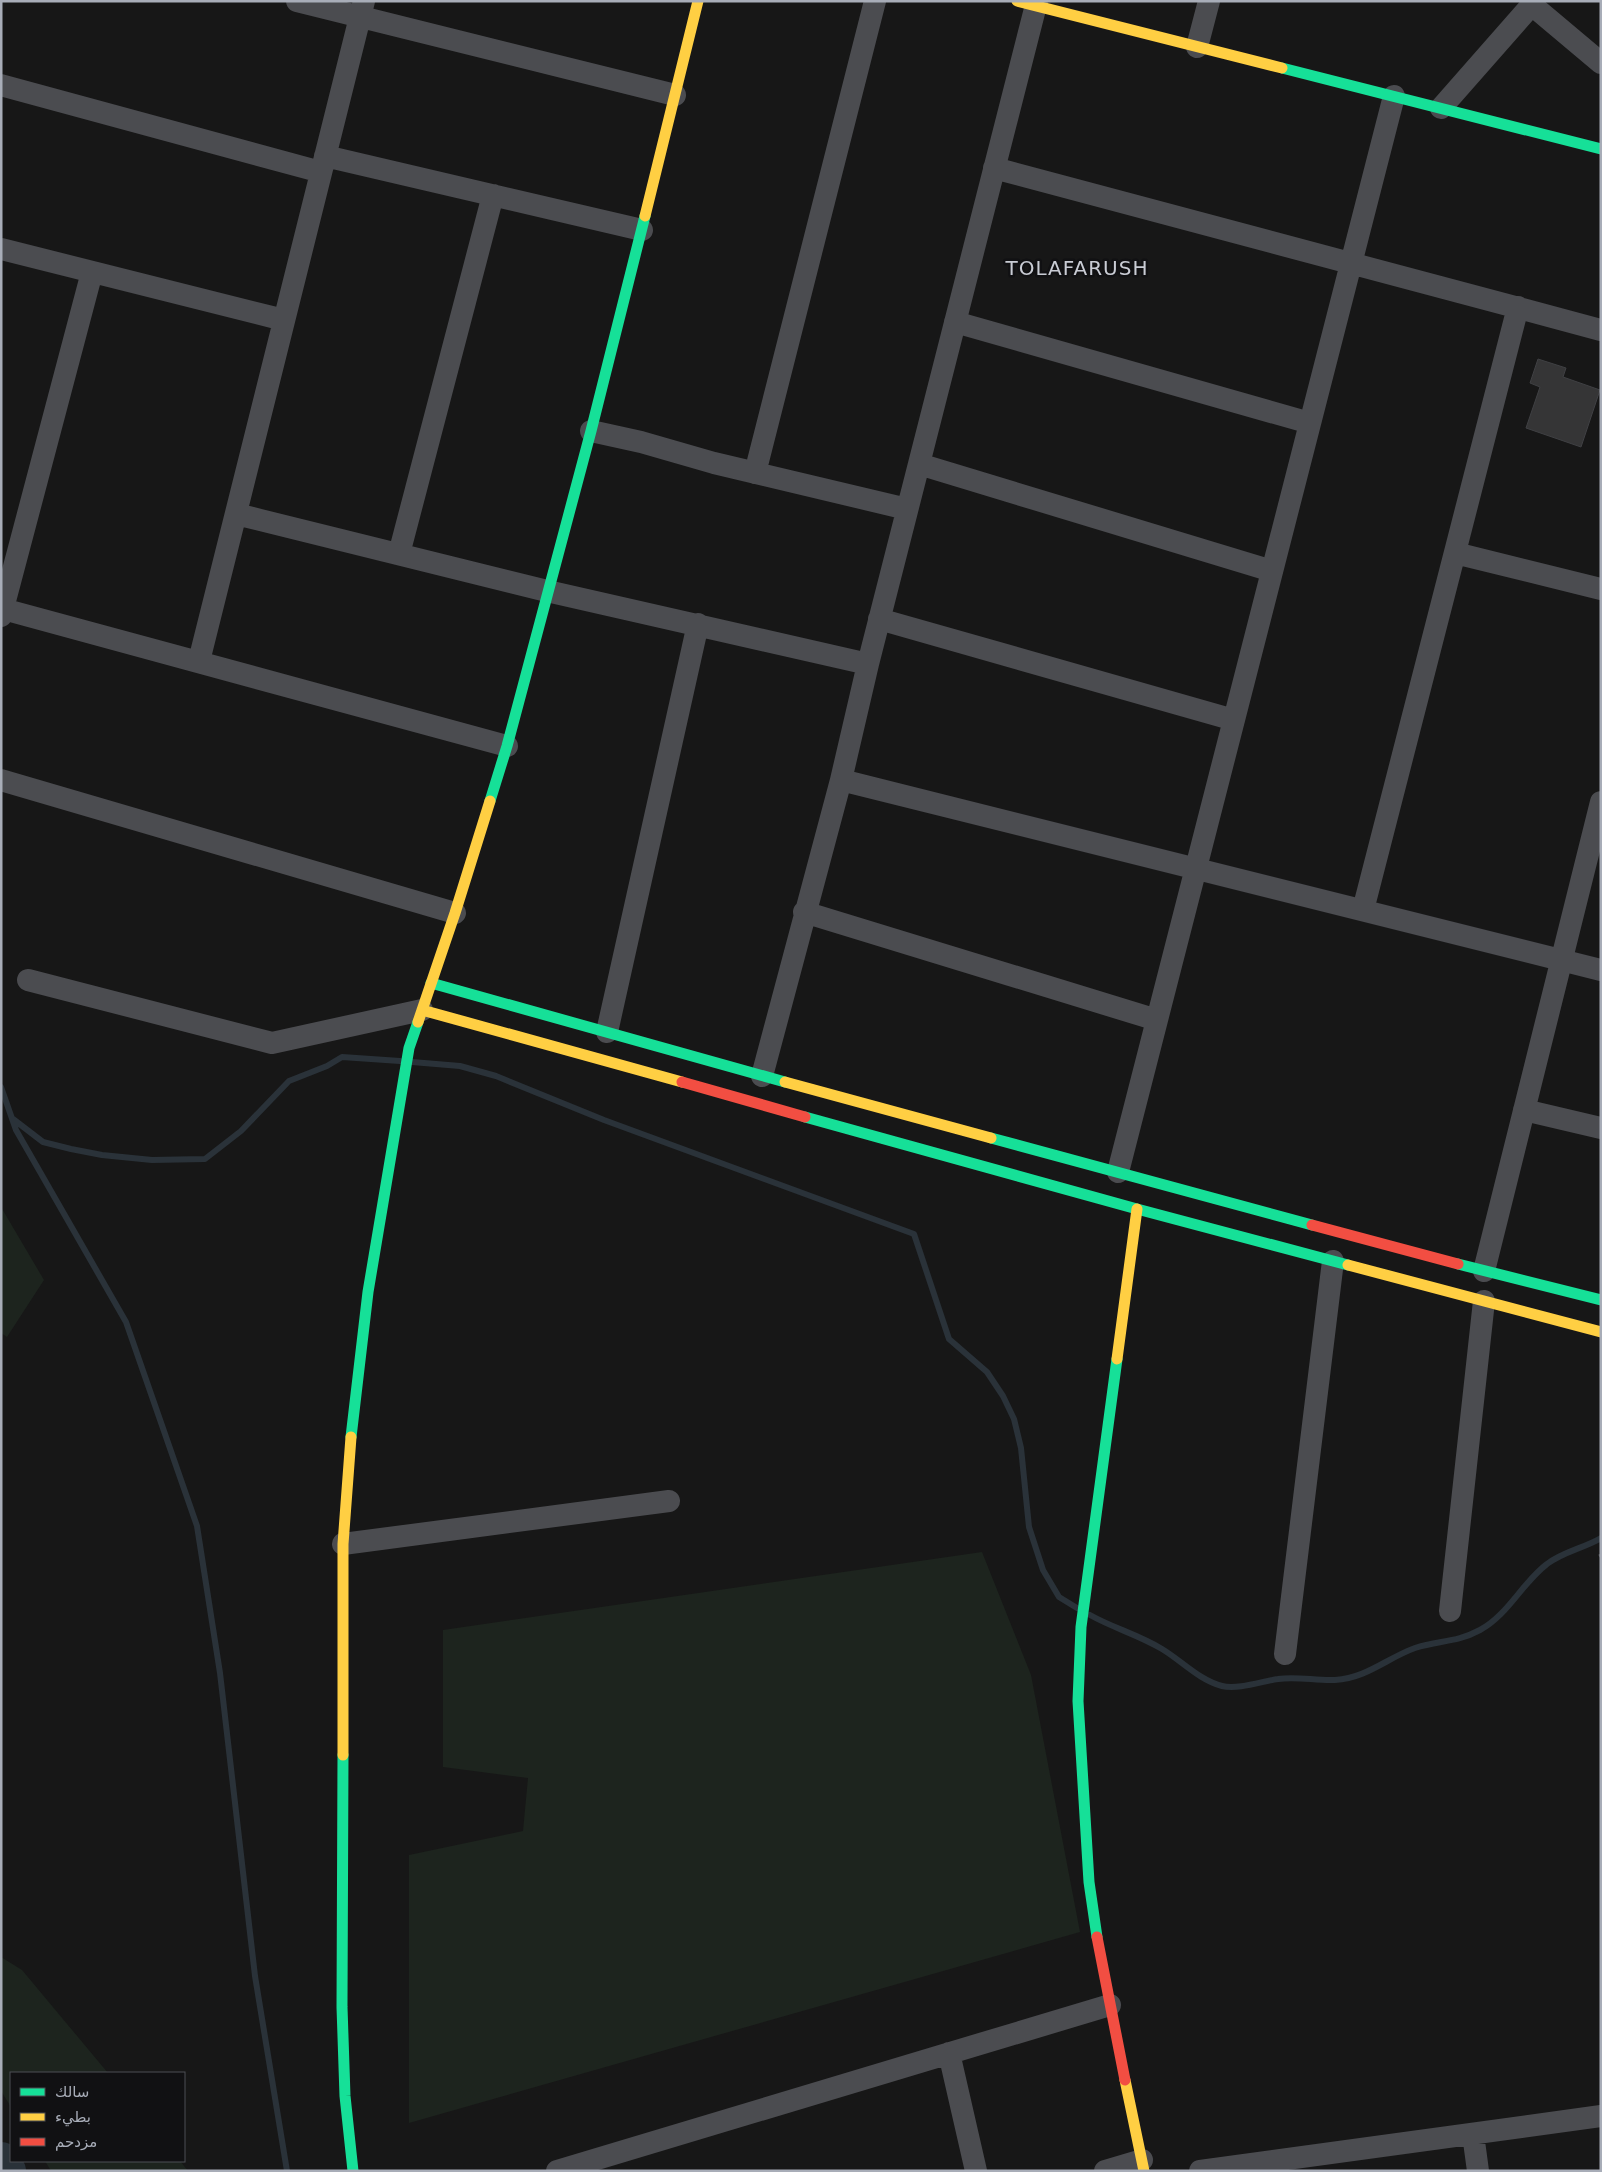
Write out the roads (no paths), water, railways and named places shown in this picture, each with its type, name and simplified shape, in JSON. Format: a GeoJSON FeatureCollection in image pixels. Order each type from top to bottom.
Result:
{"type":"FeatureCollection","features":[{"type":"Feature","properties":{"kind":"main road"},"geometry":{"type":"LineString","coordinates":[[353,2171],[346,2096],[342,2007],[343,1544],[346,1480],[359,1354],[403,1074],[409,1048],[430,983],[456,913],[507,746],[591,431],[698,1]]}},
{"type":"Feature","properties":{"kind":"main road"},"geometry":{"type":"LineString","coordinates":[[1030,3],[1601,149]]}},
{"type":"Feature","properties":{"kind":"main road"},"geometry":{"type":"LineString","coordinates":[[422,1010],[578,1039],[606,1032],[1484,1271],[1600,1299],[1597,1331],[1137,1210],[578,1039],[430,983]]}},
{"type":"Feature","properties":{"kind":"main road"},"geometry":{"type":"LineString","coordinates":[[1137,1210],[1114,1394],[1081,1627],[1078,1701],[1089,1882],[1099,1954],[1143,2165]]}},
{"type":"Feature","properties":{"kind":"street"},"geometry":{"type":"LineString","coordinates":[[296,1],[362,9],[675,95]]}},
{"type":"Feature","properties":{"kind":"street"},"geometry":{"type":"LineString","coordinates":[[755,473],[875,1]]}},
{"type":"Feature","properties":{"kind":"street"},"geometry":{"type":"LineString","coordinates":[[1198,47],[1209,1]]}},
{"type":"Feature","properties":{"kind":"street"},"geometry":{"type":"LineString","coordinates":[[762,1076],[840,780],[994,168],[1030,3]]}},
{"type":"Feature","properties":{"kind":"street"},"geometry":{"type":"LineString","coordinates":[[1441,108],[1533,3],[1601,63]]}},
{"type":"Feature","properties":{"kind":"street"},"geometry":{"type":"LineString","coordinates":[[199,661],[362,9]]}},
{"type":"Feature","properties":{"kind":"street"},"geometry":{"type":"LineString","coordinates":[[1,85],[323,164],[493,195],[642,230]]}},
{"type":"Feature","properties":{"kind":"street"},"geometry":{"type":"LineString","coordinates":[[1118,1172],[1394,96]]}},
{"type":"Feature","properties":{"kind":"street"},"geometry":{"type":"LineString","coordinates":[[994,168],[1601,330]]}},
{"type":"Feature","properties":{"kind":"street"},"geometry":{"type":"LineString","coordinates":[[399,554],[493,195]]}},
{"type":"Feature","properties":{"kind":"street"},"geometry":{"type":"LineString","coordinates":[[1,249],[284,320]]}},
{"type":"Feature","properties":{"kind":"street"},"geometry":{"type":"LineString","coordinates":[[92,272],[2,612],[199,661],[507,746]]}},
{"type":"Feature","properties":{"kind":"street"},"geometry":{"type":"LineString","coordinates":[[1363,910],[1518,307]]}},
{"type":"Feature","properties":{"kind":"street"},"geometry":{"type":"LineString","coordinates":[[955,322],[1310,423]]}},
{"type":"Feature","properties":{"kind":"street"},"geometry":{"type":"LineString","coordinates":[[591,431],[907,509]]}},
{"type":"Feature","properties":{"kind":"street"},"geometry":{"type":"LineString","coordinates":[[919,464],[1272,571]]}},
{"type":"Feature","properties":{"kind":"street"},"geometry":{"type":"LineString","coordinates":[[236,514],[547,591],[868,664]]}},
{"type":"Feature","properties":{"kind":"street"},"geometry":{"type":"LineString","coordinates":[[1454,553],[1601,590]]}},
{"type":"Feature","properties":{"kind":"street"},"geometry":{"type":"LineString","coordinates":[[879,620],[1234,720]]}},
{"type":"Feature","properties":{"kind":"street"},"geometry":{"type":"LineString","coordinates":[[606,1032],[698,624]]}},
{"type":"Feature","properties":{"kind":"street"},"geometry":{"type":"LineString","coordinates":[[1,780],[456,913]]}},
{"type":"Feature","properties":{"kind":"street"},"geometry":{"type":"LineString","coordinates":[[840,780],[1601,970]]}},
{"type":"Feature","properties":{"kind":"street"},"geometry":{"type":"LineString","coordinates":[[1484,1271],[1601,804]]}},
{"type":"Feature","properties":{"kind":"street"},"geometry":{"type":"LineString","coordinates":[[804,912],[1157,1020]]}},
{"type":"Feature","properties":{"kind":"street"},"geometry":{"type":"LineString","coordinates":[[28,980],[272,1043],[422,1010]]}},
{"type":"Feature","properties":{"kind":"street"},"geometry":{"type":"LineString","coordinates":[[1524,1110],[1601,1128]]}},
{"type":"Feature","properties":{"kind":"street"},"geometry":{"type":"LineString","coordinates":[[1285,1654],[1333,1261]]}},
{"type":"Feature","properties":{"kind":"street"},"geometry":{"type":"LineString","coordinates":[[1450,1611],[1484,1301]]}},
{"type":"Feature","properties":{"kind":"street"},"geometry":{"type":"LineString","coordinates":[[343,1544],[669,1501]]}},
{"type":"Feature","properties":{"kind":"street"},"geometry":{"type":"LineString","coordinates":[[562,2170],[1110,2005]]}},
{"type":"Feature","properties":{"kind":"street"},"geometry":{"type":"LineString","coordinates":[[949,2053],[976,2171]]}},
{"type":"Feature","properties":{"kind":"street"},"geometry":{"type":"LineString","coordinates":[[1200,2171],[1601,2116]]}},
{"type":"Feature","properties":{"kind":"street"},"geometry":{"type":"LineString","coordinates":[[1473,2134],[1478,2171]]}},
{"type":"Feature","properties":{"kind":"street"},"geometry":{"type":"LineString","coordinates":[[1105,2171],[1143,2165]]}},
{"type":"Feature","properties":{"kind":"waterway"},"geometry":{"type":"LineString","coordinates":[[13,1119],[43,1142],[71,1149],[102,1155],[152,1160],[205,1159],[241,1131],[289,1081],[327,1066],[342,1057],[400,1061]]}},
{"type":"Feature","properties":{"kind":"waterway"},"geometry":{"type":"LineString","coordinates":[[412,1062],[460,1066],[496,1076],[604,1120],[914,1234],[949,1339],[987,1372],[1003,1396],[1014,1419],[1021,1448],[1029,1527],[1043,1570],[1059,1597],[1077,1608]]}},
{"type":"Feature","properties":{"kind":"waterway"},"geometry":{"type":"LineString","coordinates":[[1,1087],[16,1130],[126,1322],[197,1526],[220,1673],[255,1976],[287,2171]]}},
{"type":"Feature","properties":{"kind":"waterway"},"geometry":{"type":"LineString","coordinates":[[1090,1615],[1153,1644],[1198,1675],[1222,1686],[1243,1686],[1285,1678],[1335,1680],[1357,1676],[1415,1648],[1463,1637],[1480,1630],[1499,1616],[1530,1580],[1547,1564],[1559,1556],[1601,1538]]}},
{"type":"Feature","properties":{"kind":"waterway"},"geometry":{"type":"LineString","coordinates":[[1,2161],[7,2171]]}},
{"type":"Feature","properties":{"kind":"district","name":"TOLAFARUSH"},"geometry":{"type":"Point","coordinates":[1077,268]}}]}
